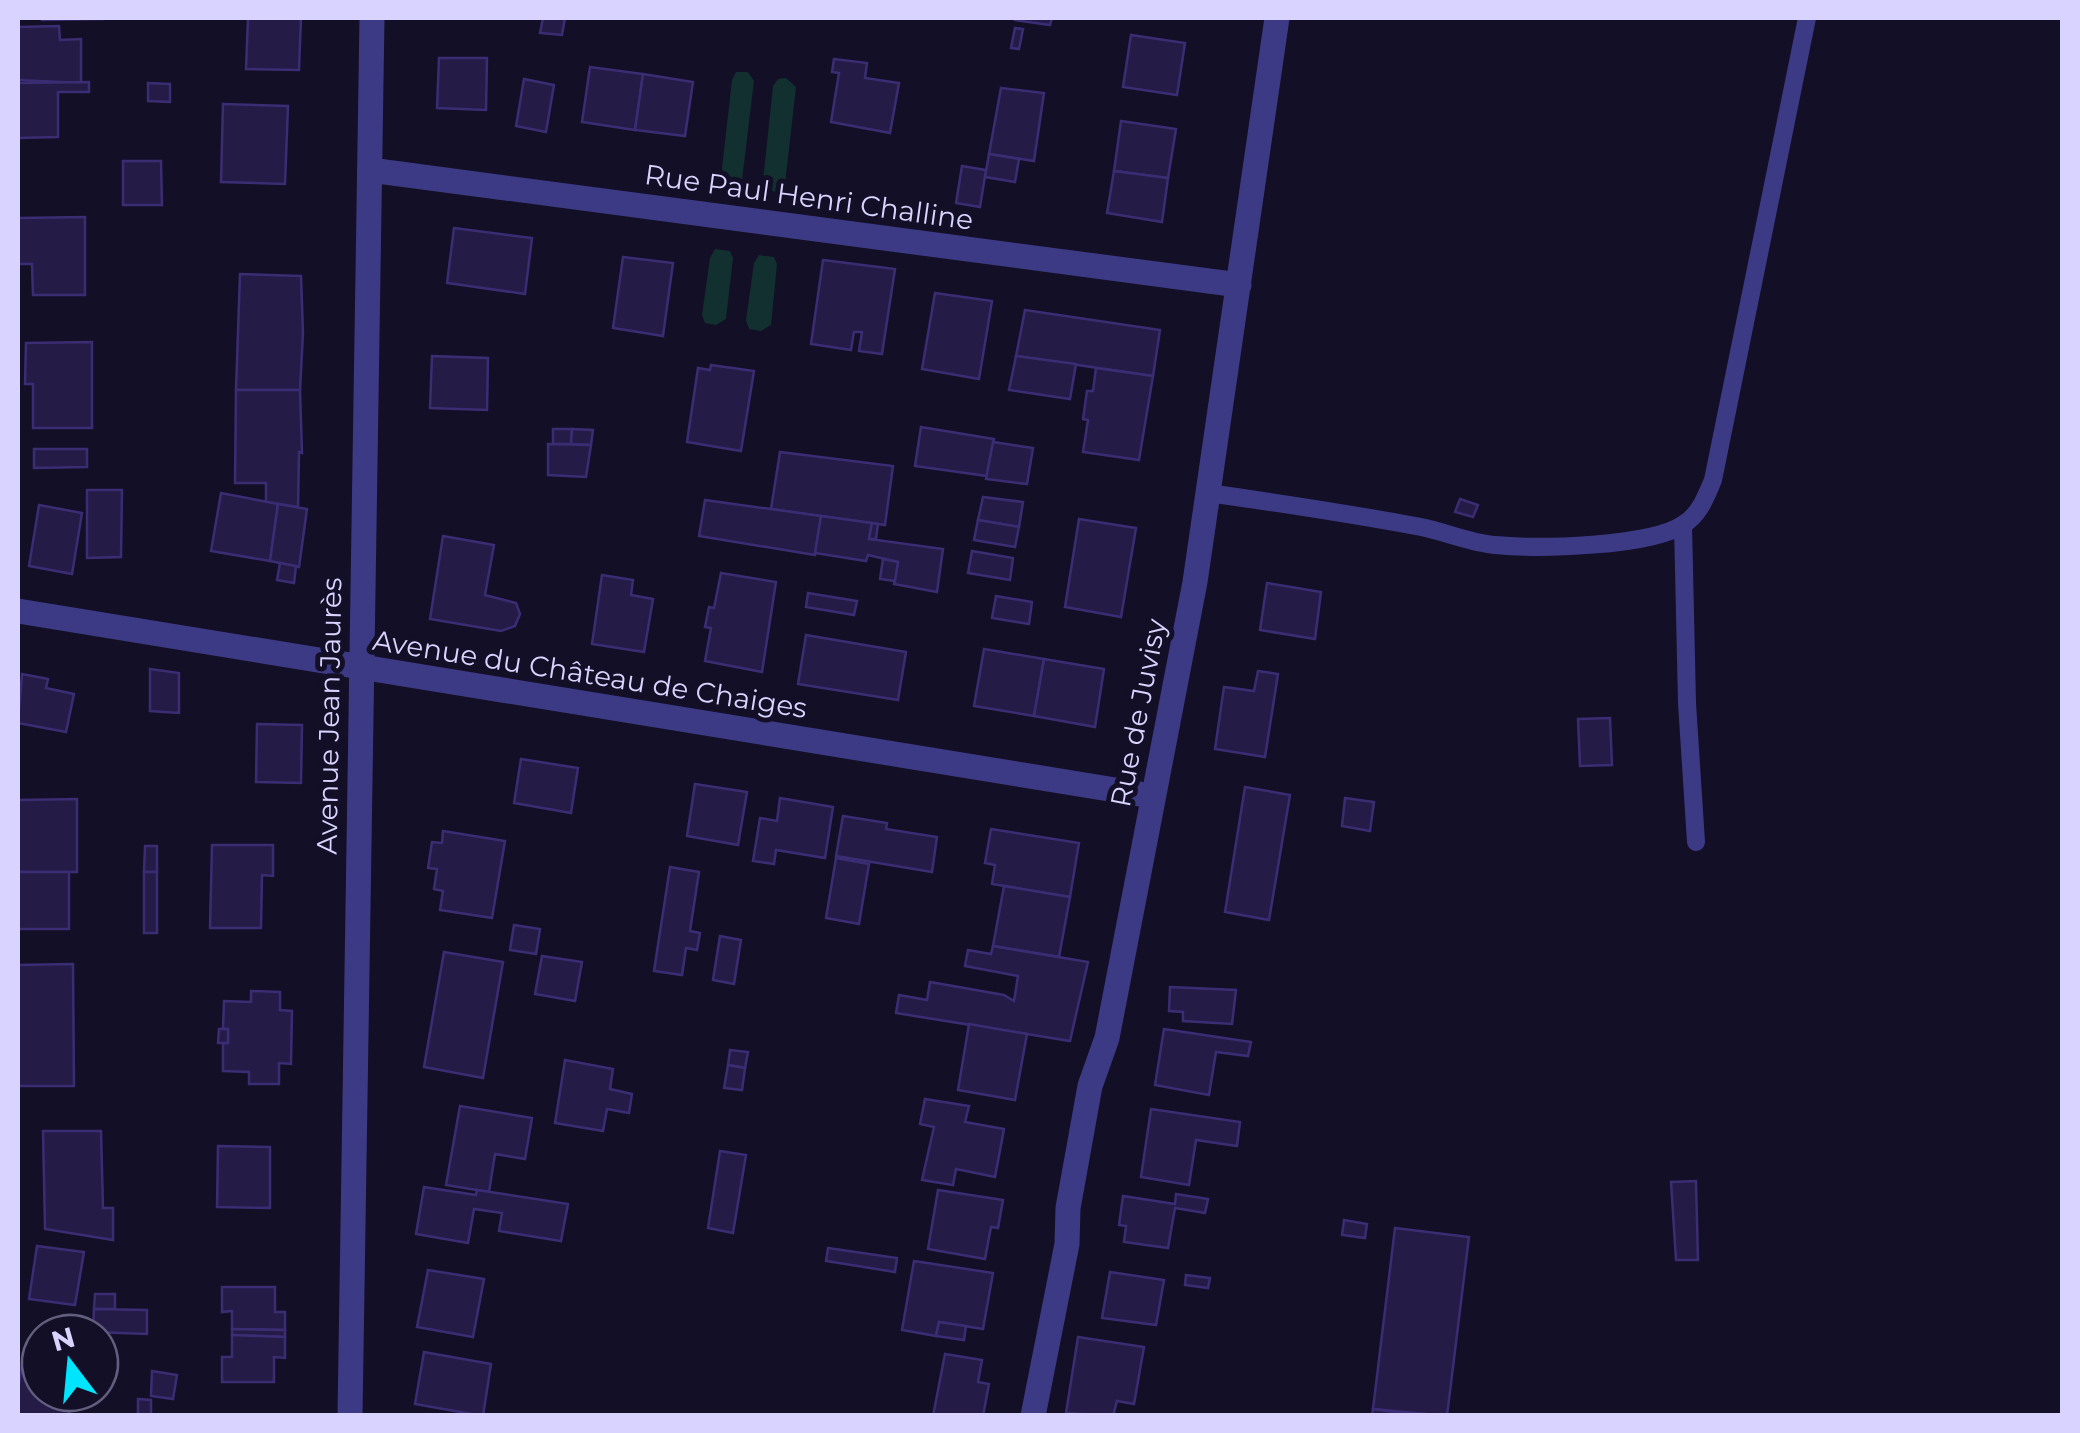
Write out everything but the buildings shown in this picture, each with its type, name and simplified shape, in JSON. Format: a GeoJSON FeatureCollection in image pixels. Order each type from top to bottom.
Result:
{"type":"FeatureCollection","features":[{"type":"Feature","properties":{"kind":"street","name":"Avenue Jean Jaurès"},"geometry":{"type":"LineString","coordinates":[[350,1416],[372,18]]}},
{"type":"Feature","properties":{"kind":"street","name":"Rue de Juvisy"},"geometry":{"type":"LineString","coordinates":[[1033,1416],[1067,1244],[1068,1208],[1090,1086],[1107,1038],[1195,582],[1277,18]]}},
{"type":"Feature","properties":{"kind":"street","name":"Rue Paul Henri Challine"},"geometry":{"type":"LineString","coordinates":[[370,170],[1239,285]]}},
{"type":"Feature","properties":{"kind":"street","name":"Avenue du Château de Chaiges"},"geometry":{"type":"LineString","coordinates":[[18,611],[1152,796]]}},
{"type":"Feature","properties":{"kind":"lane"},"geometry":{"type":"LineString","coordinates":[[1208,493],[1424,528],[1490,545],[1608,542],[1638,539],[1683,526],[1701,507],[1713,480],[1807,18]]}},
{"type":"Feature","properties":{"kind":"lane"},"geometry":{"type":"LineString","coordinates":[[1683,526],[1696,842]]}},
{"type":"Feature","properties":{"kind":"green space"},"geometry":{"type":"Polygon","coordinates":[[[736,72],[748,72],[754,81],[742,180],[721,177],[736,72]]]}},
{"type":"Feature","properties":{"kind":"green space"},"geometry":{"type":"Polygon","coordinates":[[[786,78],[796,87],[785,184],[776,192],[765,189],[763,181],[773,86],[778,79],[786,78]]]}},
{"type":"Feature","properties":{"kind":"green space"},"geometry":{"type":"Polygon","coordinates":[[[715,249],[730,251],[733,258],[726,319],[716,325],[705,323],[702,315],[710,258],[715,249]]]}},
{"type":"Feature","properties":{"kind":"green space"},"geometry":{"type":"Polygon","coordinates":[[[759,255],[774,257],[777,264],[771,325],[761,331],[749,329],[746,320],[754,263],[759,255]]]}}]}
